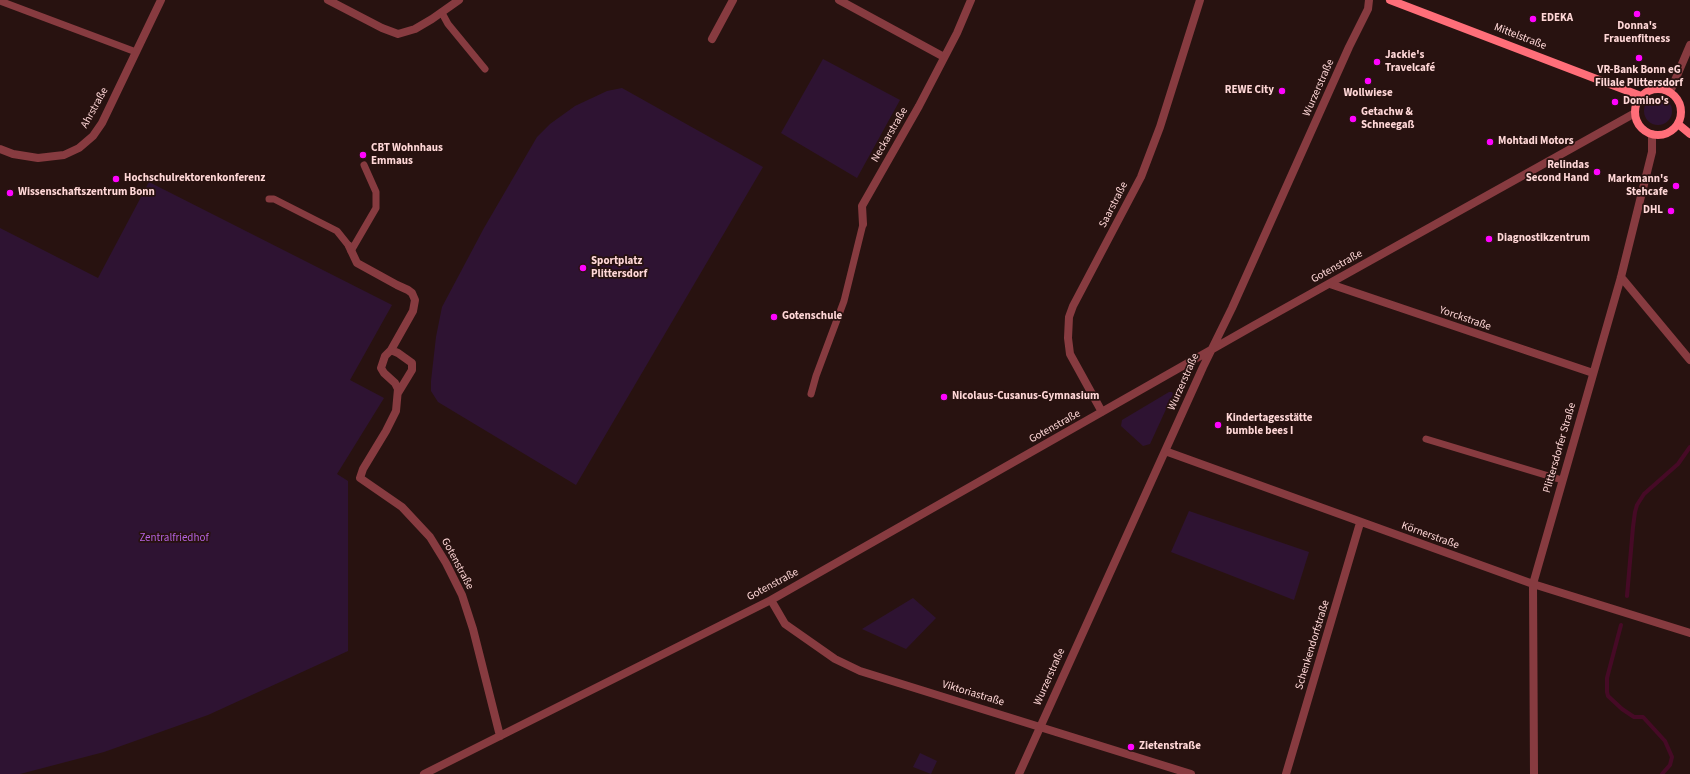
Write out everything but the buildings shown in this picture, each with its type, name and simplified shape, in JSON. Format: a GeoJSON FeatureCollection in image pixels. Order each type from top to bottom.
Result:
{"type":"FeatureCollection","features":[{"type":"Feature","properties":{"kind":"main road","name":"Mittelstraße"},"geometry":{"type":"LineString","coordinates":[[1390,0],[1641,96]]}},
{"type":"Feature","properties":{"kind":"main road"},"geometry":{"type":"LineString","coordinates":[[1655,88],[1665,89],[1670,92],[1676,96],[1680,103],[1681,118],[1673,130],[1667,134],[1652,134],[1640,126],[1636,120],[1635,113],[1637,101],[1641,96],[1655,88]]}},
{"type":"Feature","properties":{"kind":"main road"},"geometry":{"type":"LineString","coordinates":[[1678,124],[1690,134]]}},
{"type":"Feature","properties":{"kind":"street","name":"Ahrstraße"},"geometry":{"type":"LineString","coordinates":[[0,149],[13,154],[38,158],[64,155],[79,148],[93,136],[102,123],[161,0]]}},
{"type":"Feature","properties":{"kind":"street"},"geometry":{"type":"LineString","coordinates":[[328,0],[382,28],[398,34],[415,29],[442,13],[459,0]]}},
{"type":"Feature","properties":{"kind":"street"},"geometry":{"type":"LineString","coordinates":[[712,39],[733,0]]}},
{"type":"Feature","properties":{"kind":"street"},"geometry":{"type":"LineString","coordinates":[[840,0],[944,57]]}},
{"type":"Feature","properties":{"kind":"street","name":"Neckarstraße"},"geometry":{"type":"LineString","coordinates":[[863,224],[862,206],[919,106],[971,0]]}},
{"type":"Feature","properties":{"kind":"street","name":"Saarstraße"},"geometry":{"type":"LineString","coordinates":[[1102,412],[1070,354],[1068,338],[1069,317],[1072,306],[1141,177],[1156,139],[1200,0]]}},
{"type":"Feature","properties":{"kind":"street","name":"Wurzerstraße"},"geometry":{"type":"LineString","coordinates":[[1019,774],[1211,350],[1232,308],[1351,43],[1368,9],[1369,0]]}},
{"type":"Feature","properties":{"kind":"street"},"geometry":{"type":"LineString","coordinates":[[1670,92],[1690,45]]}},
{"type":"Feature","properties":{"kind":"street","name":"Gotenstraße"},"geometry":{"type":"LineString","coordinates":[[424,774],[771,600],[1211,350],[1635,113]]}},
{"type":"Feature","properties":{"kind":"street","name":"Plittersdorfer Straße"},"geometry":{"type":"LineString","coordinates":[[1534,774],[1533,584],[1621,278],[1652,152],[1652,134]]}},
{"type":"Feature","properties":{"kind":"street"},"geometry":{"type":"LineString","coordinates":[[350,249],[357,263],[408,290],[414,296],[415,306],[413,311],[391,350],[385,356],[381,368],[384,373],[395,383],[398,392]]}},
{"type":"Feature","properties":{"kind":"street"},"geometry":{"type":"LineString","coordinates":[[1621,278],[1690,360]]}},
{"type":"Feature","properties":{"kind":"street","name":"Yorckstraße"},"geometry":{"type":"LineString","coordinates":[[1330,284],[1593,373]]}},
{"type":"Feature","properties":{"kind":"street","name":"Gotenstraße"},"geometry":{"type":"LineString","coordinates":[[391,350],[412,363],[412,370],[398,392],[396,411],[393,419],[363,469],[360,478],[402,507],[430,537],[446,563],[462,595],[473,629],[500,736]]}},
{"type":"Feature","properties":{"kind":"street","name":"Körnerstraße"},"geometry":{"type":"LineString","coordinates":[[1165,451],[1533,584],[1690,633]]}},
{"type":"Feature","properties":{"kind":"street","name":"Schenkendorfstraße"},"geometry":{"type":"LineString","coordinates":[[1286,774],[1360,522]]}},
{"type":"Feature","properties":{"kind":"street","name":"Viktoriastraße"},"geometry":{"type":"LineString","coordinates":[[771,600],[785,624],[835,658],[860,671],[1191,774]]}},
{"type":"Feature","properties":{"kind":"lane"},"geometry":{"type":"LineString","coordinates":[[0,1],[136,52]]}},
{"type":"Feature","properties":{"kind":"lane"},"geometry":{"type":"LineString","coordinates":[[442,13],[448,24],[485,69]]}},
{"type":"Feature","properties":{"kind":"lane"},"geometry":{"type":"LineString","coordinates":[[269,199],[274,199],[337,231],[350,249],[376,208],[376,192],[364,166]]}},
{"type":"Feature","properties":{"kind":"lane"},"geometry":{"type":"LineString","coordinates":[[811,394],[816,376],[844,302],[863,224]]}},
{"type":"Feature","properties":{"kind":"lane"},"geometry":{"type":"LineString","coordinates":[[1426,439],[1562,480]]}},
{"type":"Feature","properties":{"kind":"green space"},"geometry":{"type":"Polygon","coordinates":[[[823,59],[900,100],[857,178],[781,133],[823,59]]]}},
{"type":"Feature","properties":{"kind":"green space","name":"Sportplatz Plittersdorf"},"geometry":{"type":"Polygon","coordinates":[[[622,88],[763,167],[576,485],[438,402],[431,391],[436,337],[442,307],[484,228],[537,137],[550,124],[575,106],[607,91],[622,88]]]}},
{"type":"Feature","properties":{"kind":"green space"},"geometry":{"type":"Polygon","coordinates":[[[1658,97],[1668,101],[1672,111],[1668,121],[1658,125],[1648,121],[1644,111],[1648,101],[1658,97]]]}},
{"type":"Feature","properties":{"kind":"green space","name":"Zentralfriedhof"},"geometry":{"type":"Polygon","coordinates":[[[149,182],[392,305],[350,380],[384,398],[337,474],[348,481],[348,651],[208,715],[104,752],[20,774],[0,774],[0,228],[98,278],[149,182]]]}},
{"type":"Feature","properties":{"kind":"green space"},"geometry":{"type":"Polygon","coordinates":[[[1169,392],[1172,392],[1173,394],[1150,444],[1143,446],[1121,426],[1122,420],[1169,392]]]}},
{"type":"Feature","properties":{"kind":"green space"},"geometry":{"type":"Polygon","coordinates":[[[1189,511],[1309,552],[1294,600],[1171,552],[1189,511]]]}},
{"type":"Feature","properties":{"kind":"green space"},"geometry":{"type":"Polygon","coordinates":[[[913,598],[936,618],[906,649],[862,629],[913,598]]]}},
{"type":"Feature","properties":{"kind":"green space"},"geometry":{"type":"Polygon","coordinates":[[[920,753],[937,761],[931,774],[913,767],[920,753]]]}},
{"type":"Feature","properties":{"kind":"waterway"},"geometry":{"type":"LineString","coordinates":[[1627,596],[1633,527],[1637,505],[1644,494],[1678,464],[1690,447]]}},
{"type":"Feature","properties":{"kind":"waterway"},"geometry":{"type":"LineString","coordinates":[[1621,625],[1607,678],[1608,696],[1622,709],[1634,717],[1643,717],[1665,741],[1672,757],[1670,765],[1662,774]]}},
{"type":"Feature","properties":{"kind":"place","name":"Donna's Frauenfitness"},"geometry":{"type":"Point","coordinates":[1637,14]}},
{"type":"Feature","properties":{"kind":"place","name":"EDEKA"},"geometry":{"type":"Point","coordinates":[1533,19]}},
{"type":"Feature","properties":{"kind":"place","name":"VR-Bank Bonn eG Filiale Plittersdorf"},"geometry":{"type":"Point","coordinates":[1639,58]}},
{"type":"Feature","properties":{"kind":"place","name":"Jackie's Travelcafé"},"geometry":{"type":"Point","coordinates":[1377,62]}},
{"type":"Feature","properties":{"kind":"place","name":"Wollwiese"},"geometry":{"type":"Point","coordinates":[1368,81]}},
{"type":"Feature","properties":{"kind":"place","name":"REWE City"},"geometry":{"type":"Point","coordinates":[1282,91]}},
{"type":"Feature","properties":{"kind":"place","name":"Domino's"},"geometry":{"type":"Point","coordinates":[1615,102]}},
{"type":"Feature","properties":{"kind":"place","name":"Getachw & Schneegaß"},"geometry":{"type":"Point","coordinates":[1353,119]}},
{"type":"Feature","properties":{"kind":"place","name":"Mohtadi Motors"},"geometry":{"type":"Point","coordinates":[1490,142]}},
{"type":"Feature","properties":{"kind":"place","name":"CBT Wohnhaus Emmaus"},"geometry":{"type":"Point","coordinates":[363,155]}},
{"type":"Feature","properties":{"kind":"place","name":"Relindas Second Hand"},"geometry":{"type":"Point","coordinates":[1597,172]}},
{"type":"Feature","properties":{"kind":"place","name":"Hochschulrektorenkonferenz"},"geometry":{"type":"Point","coordinates":[116,179]}},
{"type":"Feature","properties":{"kind":"place","name":"Markmann's Stehcafe"},"geometry":{"type":"Point","coordinates":[1676,186]}},
{"type":"Feature","properties":{"kind":"place","name":"Wissenschaftszentrum Bonn"},"geometry":{"type":"Point","coordinates":[10,193]}},
{"type":"Feature","properties":{"kind":"place","name":"DHL"},"geometry":{"type":"Point","coordinates":[1671,211]}},
{"type":"Feature","properties":{"kind":"place","name":"Diagnostikzentrum"},"geometry":{"type":"Point","coordinates":[1489,239]}},
{"type":"Feature","properties":{"kind":"place","name":"Sportplatz Plittersdorf"},"geometry":{"type":"Point","coordinates":[583,268]}},
{"type":"Feature","properties":{"kind":"place","name":"Gotenschule"},"geometry":{"type":"Point","coordinates":[774,317]}},
{"type":"Feature","properties":{"kind":"place","name":"Nicolaus-Cusanus-Gymnasium"},"geometry":{"type":"Point","coordinates":[944,397]}},
{"type":"Feature","properties":{"kind":"place","name":"Kindertagesstätte bumble bees I"},"geometry":{"type":"Point","coordinates":[1218,425]}},
{"type":"Feature","properties":{"kind":"place","name":"Zietenstraße"},"geometry":{"type":"Point","coordinates":[1131,747]}}]}
